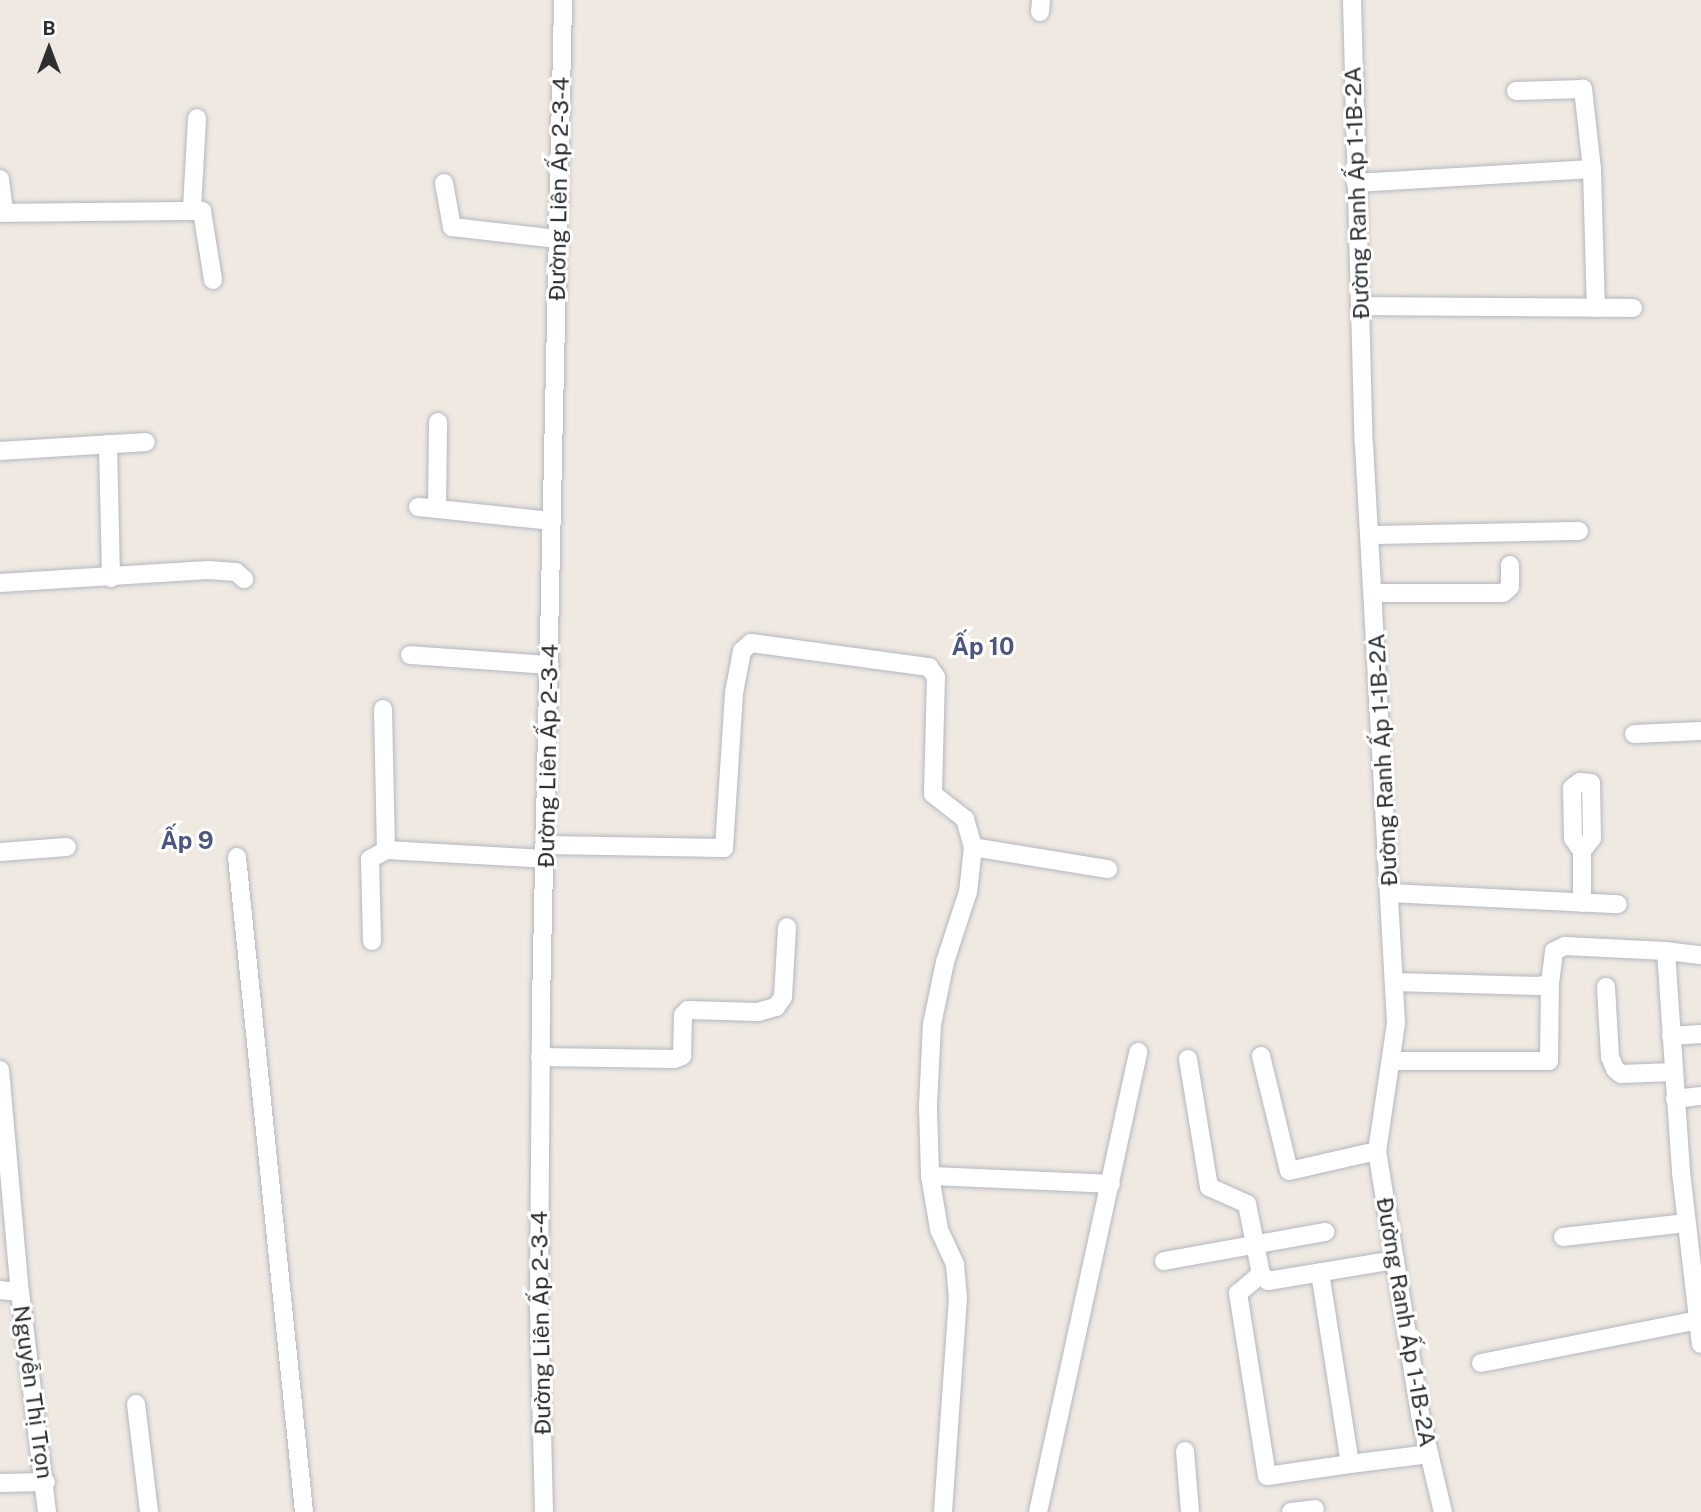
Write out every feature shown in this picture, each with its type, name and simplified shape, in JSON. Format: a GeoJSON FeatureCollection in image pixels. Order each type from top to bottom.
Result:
{"type":"FeatureCollection","features":[{"type":"Feature","properties":{"kind":"street","name":"Đường Liên Ấp 2-3-4"},"geometry":{"type":"LineString","coordinates":[[544,1512],[539,1301],[540,1057],[563,0]]}},
{"type":"Feature","properties":{"kind":"street","name":"Đường Ranh Ấp 1-1B-2A"},"geometry":{"type":"LineString","coordinates":[[1352,0],[1360,306],[1396,1023],[1377,1151],[1429,1454],[1443,1512]]}},
{"type":"Feature","properties":{"kind":"street"},"geometry":{"type":"LineString","coordinates":[[1516,91],[1583,89],[1591,169],[1597,308]]}},
{"type":"Feature","properties":{"kind":"street"},"geometry":{"type":"LineString","coordinates":[[192,208],[197,118]]}},
{"type":"Feature","properties":{"kind":"street"},"geometry":{"type":"LineString","coordinates":[[1356,183],[1591,169]]}},
{"type":"Feature","properties":{"kind":"street"},"geometry":{"type":"LineString","coordinates":[[0,179],[2,213],[192,208],[202,211],[213,280]]}},
{"type":"Feature","properties":{"kind":"street"},"geometry":{"type":"LineString","coordinates":[[444,183],[452,228],[557,239]]}},
{"type":"Feature","properties":{"kind":"street"},"geometry":{"type":"LineString","coordinates":[[1360,306],[1633,308]]}},
{"type":"Feature","properties":{"kind":"street"},"geometry":{"type":"LineString","coordinates":[[437,509],[438,422]]}},
{"type":"Feature","properties":{"kind":"street"},"geometry":{"type":"LineString","coordinates":[[0,451],[146,442]]}},
{"type":"Feature","properties":{"kind":"street"},"geometry":{"type":"LineString","coordinates":[[108,444],[111,578]]}},
{"type":"Feature","properties":{"kind":"street"},"geometry":{"type":"LineString","coordinates":[[418,507],[552,521]]}},
{"type":"Feature","properties":{"kind":"street"},"geometry":{"type":"LineString","coordinates":[[1372,535],[1579,531]]}},
{"type":"Feature","properties":{"kind":"street"},"geometry":{"type":"LineString","coordinates":[[1374,593],[1503,593],[1510,587],[1510,565]]}},
{"type":"Feature","properties":{"kind":"street"},"geometry":{"type":"LineString","coordinates":[[0,583],[226,570],[244,579]]}},
{"type":"Feature","properties":{"kind":"street"},"geometry":{"type":"LineString","coordinates":[[372,941],[370,859],[386,850],[545,852],[724,848],[734,693],[742,651],[751,643],[929,667],[936,677],[933,794],[965,818],[972,847],[968,891],[945,962],[932,1024],[928,1107],[930,1176],[939,1229],[955,1264],[958,1299],[943,1512]]}},
{"type":"Feature","properties":{"kind":"street"},"geometry":{"type":"LineString","coordinates":[[410,655],[550,666]]}},
{"type":"Feature","properties":{"kind":"street"},"geometry":{"type":"LineString","coordinates":[[383,709],[386,850]]}},
{"type":"Feature","properties":{"kind":"street"},"geometry":{"type":"LineString","coordinates":[[1634,734],[1701,731]]}},
{"type":"Feature","properties":{"kind":"street"},"geometry":{"type":"LineString","coordinates":[[0,852],[67,847]]}},
{"type":"Feature","properties":{"kind":"street"},"geometry":{"type":"LineString","coordinates":[[972,847],[1108,869]]}},
{"type":"Feature","properties":{"kind":"street"},"geometry":{"type":"LineString","coordinates":[[1582,852],[1582,903]]}},
{"type":"Feature","properties":{"kind":"street"},"geometry":{"type":"LineString","coordinates":[[237,858],[304,1512]]}},
{"type":"Feature","properties":{"kind":"street"},"geometry":{"type":"LineString","coordinates":[[1389,893],[1618,904]]}},
{"type":"Feature","properties":{"kind":"street"},"geometry":{"type":"LineString","coordinates":[[540,1057],[674,1059],[682,1056],[683,1015],[688,1010],[758,1012],[776,1007],[783,998],[787,927]]}},
{"type":"Feature","properties":{"kind":"street"},"geometry":{"type":"LineString","coordinates":[[1392,1061],[1549,1061],[1550,984],[1554,951],[1565,946],[1701,955]]}},
{"type":"Feature","properties":{"kind":"street"},"geometry":{"type":"LineString","coordinates":[[1665,951],[1686,1223],[1701,1344]]}},
{"type":"Feature","properties":{"kind":"street"},"geometry":{"type":"LineString","coordinates":[[1394,982],[1550,984]]}},
{"type":"Feature","properties":{"kind":"street"},"geometry":{"type":"LineString","coordinates":[[1606,987],[1610,1057],[1615,1069],[1621,1074],[1674,1072]]}},
{"type":"Feature","properties":{"kind":"street"},"geometry":{"type":"LineString","coordinates":[[1671,1037],[1701,1034]]}},
{"type":"Feature","properties":{"kind":"street"},"geometry":{"type":"LineString","coordinates":[[1038,1512],[1138,1052]]}},
{"type":"Feature","properties":{"kind":"street"},"geometry":{"type":"LineString","coordinates":[[1261,1056],[1289,1171],[1377,1151]]}},
{"type":"Feature","properties":{"kind":"street"},"geometry":{"type":"LineString","coordinates":[[1188,1059],[1209,1187],[1247,1204],[1261,1274],[1268,1281],[1395,1260]]}},
{"type":"Feature","properties":{"kind":"street"},"geometry":{"type":"LineString","coordinates":[[0,1070],[20,1292]]}},
{"type":"Feature","properties":{"kind":"street"},"geometry":{"type":"LineString","coordinates":[[1675,1099],[1701,1096]]}},
{"type":"Feature","properties":{"kind":"street"},"geometry":{"type":"LineString","coordinates":[[930,1176],[1111,1184]]}},
{"type":"Feature","properties":{"kind":"street"},"geometry":{"type":"LineString","coordinates":[[1563,1237],[1686,1223]]}},
{"type":"Feature","properties":{"kind":"street"},"geometry":{"type":"LineString","coordinates":[[1164,1261],[1325,1232]]}},
{"type":"Feature","properties":{"kind":"street"},"geometry":{"type":"LineString","coordinates":[[1320,1272],[1350,1464]]}},
{"type":"Feature","properties":{"kind":"street"},"geometry":{"type":"LineString","coordinates":[[1261,1274],[1238,1293],[1267,1476],[1429,1454]]}},
{"type":"Feature","properties":{"kind":"street","name":"Nguyễn Thị Trọn"},"geometry":{"type":"LineString","coordinates":[[0,1290],[20,1292],[46,1482],[47,1512]]}},
{"type":"Feature","properties":{"kind":"street"},"geometry":{"type":"LineString","coordinates":[[1481,1363],[1698,1320]]}},
{"type":"Feature","properties":{"kind":"street"},"geometry":{"type":"LineString","coordinates":[[136,1404],[149,1512]]}},
{"type":"Feature","properties":{"kind":"street"},"geometry":{"type":"LineString","coordinates":[[1185,1451],[1190,1512]]}},
{"type":"Feature","properties":{"kind":"street"},"geometry":{"type":"LineString","coordinates":[[0,1483],[46,1482]]}},
{"type":"Feature","properties":{"kind":"street"},"geometry":{"type":"LineString","coordinates":[[1291,1512],[1315,1509]]}},
{"type":"Feature","properties":{"kind":"district","name":"Ấp 10"},"geometry":{"type":"Point","coordinates":[983,647]}},
{"type":"Feature","properties":{"kind":"district","name":"Ấp 9"},"geometry":{"type":"Point","coordinates":[187,841]}}]}
